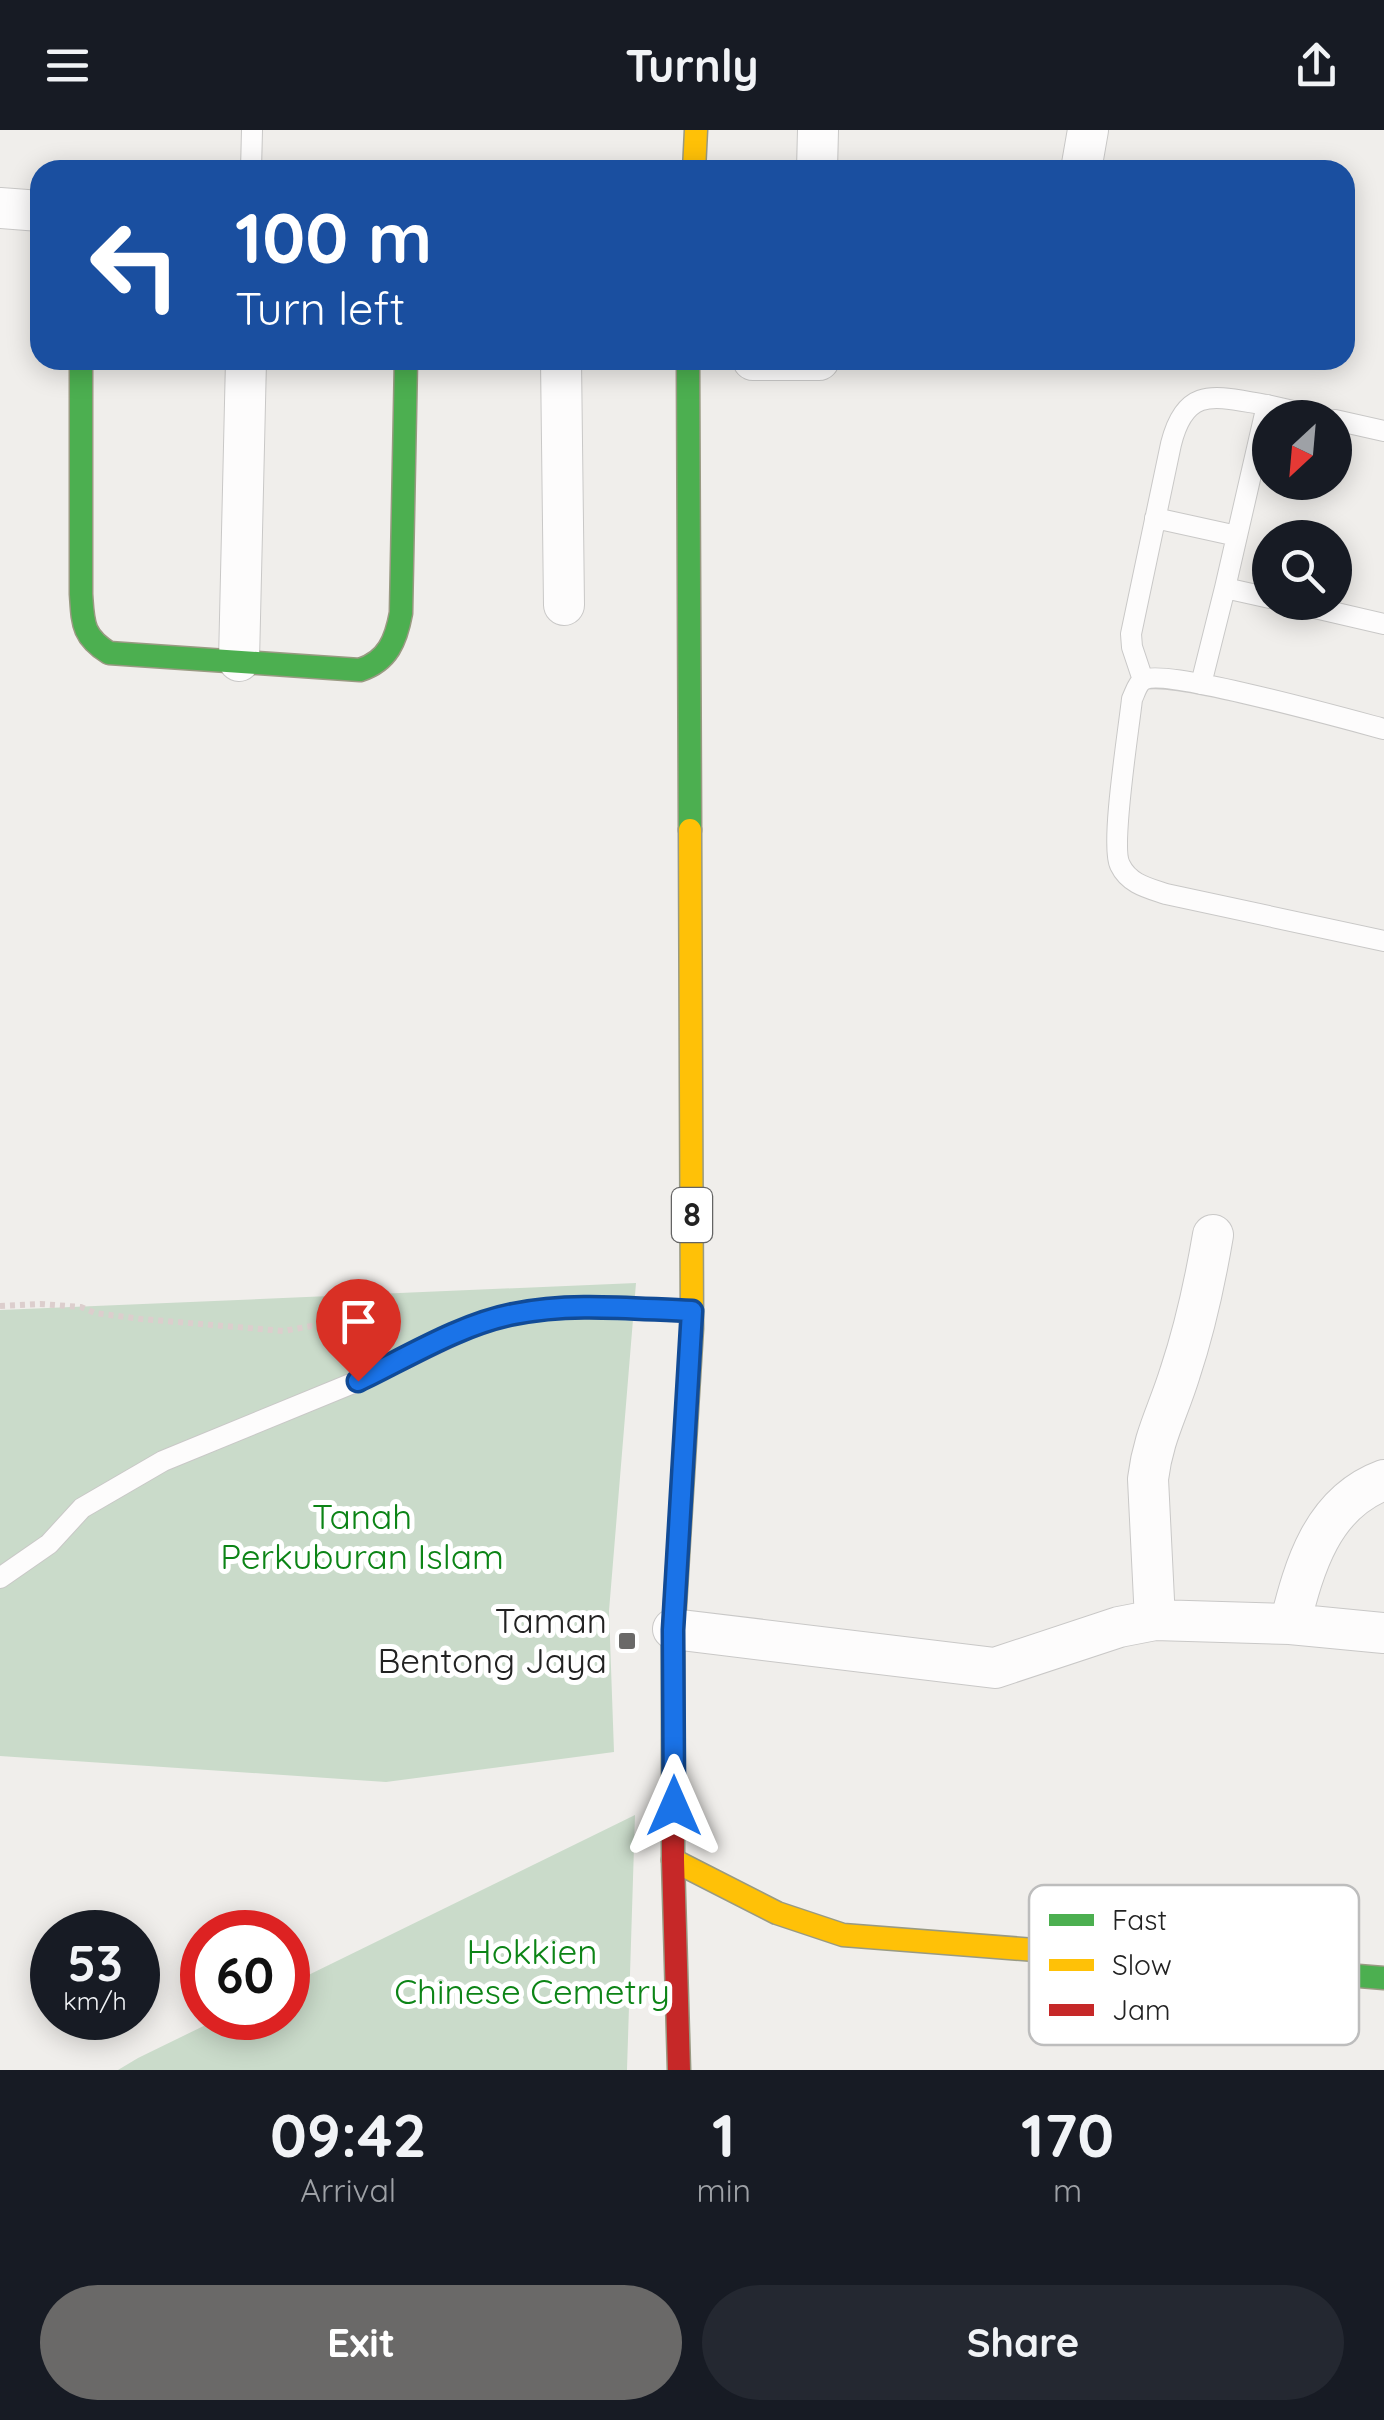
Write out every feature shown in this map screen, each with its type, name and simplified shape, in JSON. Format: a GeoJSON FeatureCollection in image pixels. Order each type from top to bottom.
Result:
{"type":"FeatureCollection","features":[{"type":"Feature","properties":{"kind":"main road"},"geometry":{"type":"LineString","coordinates":[[694,160],[696,130]]}},
{"type":"Feature","properties":{"kind":"main road"},"geometry":{"type":"LineString","coordinates":[[82,370],[81,594],[83,621],[94,644],[109,653],[360,670],[372,667],[390,651],[397,638],[406,370]]}},
{"type":"Feature","properties":{"kind":"main road","name":"8"},"geometry":{"type":"LineString","coordinates":[[679,2070],[673,1860],[673,1630],[692,1311],[688,370]]}},
{"type":"Feature","properties":{"kind":"main road"},"geometry":{"type":"LineString","coordinates":[[673,1860],[748,1902],[810,1927],[843,1935],[1029,1950]]}},
{"type":"Feature","properties":{"kind":"main road"},"geometry":{"type":"LineString","coordinates":[[1359,1976],[1384,1978]]}},
{"type":"Feature","properties":{"kind":"street"},"geometry":{"type":"LineString","coordinates":[[817,160],[818,130]]}},
{"type":"Feature","properties":{"kind":"street"},"geometry":{"type":"LineString","coordinates":[[0,208],[30,210]]}},
{"type":"Feature","properties":{"kind":"street"},"geometry":{"type":"LineString","coordinates":[[239,661],[246,370]]}},
{"type":"Feature","properties":{"kind":"street"},"geometry":{"type":"LineString","coordinates":[[561,370],[564,605]]}},
{"type":"Feature","properties":{"kind":"street"},"geometry":{"type":"LineString","coordinates":[[1155,1620],[1150,1457],[1180,1375],[1213,1235]]}},
{"type":"Feature","properties":{"kind":"street"},"geometry":{"type":"LineString","coordinates":[[1290,1624],[1310,1553],[1325,1528],[1358,1494],[1384,1480]]}},
{"type":"Feature","properties":{"kind":"street"},"geometry":{"type":"LineString","coordinates":[[673,1630],[995,1668],[1119,1627],[1155,1620],[1290,1624],[1384,1633]]}},
{"type":"Feature","properties":{"kind":"lane"},"geometry":{"type":"LineString","coordinates":[[251,160],[252,130]]}},
{"type":"Feature","properties":{"kind":"lane"},"geometry":{"type":"LineString","coordinates":[[1143,680],[1131,634],[1179,417],[1200,400],[1252,403]]}},
{"type":"Feature","properties":{"kind":"lane"},"geometry":{"type":"LineString","coordinates":[[1352,424],[1384,431]]}},
{"type":"Feature","properties":{"kind":"lane"},"geometry":{"type":"LineString","coordinates":[[1201,684],[1252,468]]}},
{"type":"Feature","properties":{"kind":"lane"},"geometry":{"type":"LineString","coordinates":[[1156,518],[1236,536]]}},
{"type":"Feature","properties":{"kind":"lane"},"geometry":{"type":"LineString","coordinates":[[1226,588],[1252,594]]}},
{"type":"Feature","properties":{"kind":"lane"},"geometry":{"type":"LineString","coordinates":[[1352,617],[1384,624]]}},
{"type":"Feature","properties":{"kind":"lane"},"geometry":{"type":"LineString","coordinates":[[1384,729],[1201,684],[1156,677],[1143,680],[1132,700],[1117,857],[1138,884],[1166,894],[1384,941]]}},
{"type":"Feature","properties":{"kind":"lane"},"geometry":{"type":"LineString","coordinates":[[0,1578],[49,1544],[82,1508],[163,1461],[358,1381],[466,1329],[512,1314],[574,1307],[692,1311]]}},
{"type":"Feature","properties":{"kind":"path"},"geometry":{"type":"LineString","coordinates":[[0,1306],[81,1307],[94,1313],[141,1319],[284,1331],[311,1326],[346,1332],[386,1332],[433,1324],[466,1329]]}},
{"type":"Feature","properties":{"kind":"green space","name":"Tanah Perkuburan Islam"},"geometry":{"type":"Polygon","coordinates":[[[636,1283],[609,1611],[614,1752],[386,1782],[0,1756],[0,1310],[636,1283]]]}},
{"type":"Feature","properties":{"kind":"green space","name":"Hokkien Chinese Cemetry"},"geometry":{"type":"Polygon","coordinates":[[[635,1815],[627,2070],[118,2070],[180,2038],[310,2040],[310,1974],[635,1815]]]}},
{"type":"Feature","properties":{"kind":"traffic: fast"},"geometry":{"type":"LineString","coordinates":[[81,370],[81,594],[84,621],[94,641],[109,653],[360,670],[384,655],[401,613],[406,370]]}},
{"type":"Feature","properties":{"kind":"traffic: fast"},"geometry":{"type":"LineString","coordinates":[[688,370],[690,830]]}},
{"type":"Feature","properties":{"kind":"traffic: fast"},"geometry":{"type":"LineString","coordinates":[[1359,1976],[1384,1978]]}},
{"type":"Feature","properties":{"kind":"traffic: slow"},"geometry":{"type":"LineString","coordinates":[[694,160],[696,130]]}},
{"type":"Feature","properties":{"kind":"traffic: slow"},"geometry":{"type":"LineString","coordinates":[[673,1638],[692,1328],[690,830]]}},
{"type":"Feature","properties":{"kind":"traffic: slow"},"geometry":{"type":"LineString","coordinates":[[673,1860],[777,1913],[843,1935],[1029,1950]]}},
{"type":"Feature","properties":{"kind":"traffic: jam"},"geometry":{"type":"LineString","coordinates":[[673,1638],[673,1860],[679,2070]]}},
{"type":"Feature","properties":{"kind":"place","name":"Taman Bentong Jaya"},"geometry":{"type":"Point","coordinates":[627,1641]}},
{"type":"Feature","properties":{"kind":"route"},"geometry":{"type":"LineString","coordinates":[[358,1381],[466,1329],[512,1314],[574,1307],[692,1311],[673,1630],[674,1806]]}}]}
